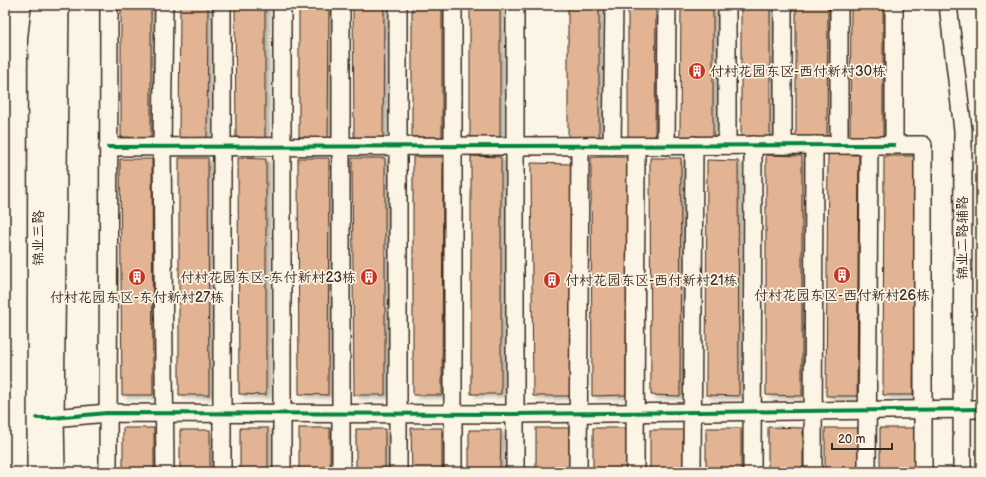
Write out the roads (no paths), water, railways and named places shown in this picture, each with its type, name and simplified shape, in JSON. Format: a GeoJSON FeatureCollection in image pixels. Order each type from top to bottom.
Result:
{"type":"FeatureCollection","features":[{"type":"Feature","properties":{"kind":"street","name":"锦业三路"},"geometry":{"type":"LineString","coordinates":[[43,5],[39,39],[45,418],[54,472]]}},
{"type":"Feature","properties":{"kind":"street","name":"锦业三路"},"geometry":{"type":"LineString","coordinates":[[38,472],[45,418],[58,5]]}},
{"type":"Feature","properties":{"kind":"street"},"geometry":{"type":"LineString","coordinates":[[108,472],[109,5]]}},
{"type":"Feature","properties":{"kind":"street"},"geometry":{"type":"LineString","coordinates":[[164,5],[162,146],[165,472]]}},
{"type":"Feature","properties":{"kind":"street"},"geometry":{"type":"LineString","coordinates":[[222,5],[222,472]]}},
{"type":"Feature","properties":{"kind":"street"},"geometry":{"type":"LineString","coordinates":[[282,5],[282,472]]}},
{"type":"Feature","properties":{"kind":"street"},"geometry":{"type":"LineString","coordinates":[[341,5],[341,472]]}},
{"type":"Feature","properties":{"kind":"street"},"geometry":{"type":"LineString","coordinates":[[398,5],[398,472]]}},
{"type":"Feature","properties":{"kind":"street"},"geometry":{"type":"LineString","coordinates":[[453,5],[453,472]]}},
{"type":"Feature","properties":{"kind":"street"},"geometry":{"type":"LineString","coordinates":[[515,5],[515,472]]}},
{"type":"Feature","properties":{"kind":"street"},"geometry":{"type":"LineString","coordinates":[[612,146],[614,5]]}},
{"type":"Feature","properties":{"kind":"street"},"geometry":{"type":"LineString","coordinates":[[666,146],[667,5]]}},
{"type":"Feature","properties":{"kind":"street"},"geometry":{"type":"LineString","coordinates":[[727,5],[727,145]]}},
{"type":"Feature","properties":{"kind":"street"},"geometry":{"type":"LineString","coordinates":[[783,5],[783,145]]}},
{"type":"Feature","properties":{"kind":"street"},"geometry":{"type":"LineString","coordinates":[[839,5],[839,144]]}},
{"type":"Feature","properties":{"kind":"street"},"geometry":{"type":"LineString","coordinates":[[894,5],[894,145]]}},
{"type":"Feature","properties":{"kind":"street","name":"锦业二路辅路"},"geometry":{"type":"LineString","coordinates":[[948,5],[963,130],[962,472]]}},
{"type":"Feature","properties":{"kind":"street"},"geometry":{"type":"LineString","coordinates":[[108,147],[398,147],[453,145],[666,146],[839,144],[923,145],[923,472]]}},
{"type":"Feature","properties":{"kind":"street"},"geometry":{"type":"LineString","coordinates":[[692,472],[694,145]]}},
{"type":"Feature","properties":{"kind":"street"},"geometry":{"type":"LineString","coordinates":[[752,145],[752,472]]}},
{"type":"Feature","properties":{"kind":"street"},"geometry":{"type":"LineString","coordinates":[[813,472],[814,145]]}},
{"type":"Feature","properties":{"kind":"street"},"geometry":{"type":"LineString","coordinates":[[867,472],[869,145]]}},
{"type":"Feature","properties":{"kind":"street"},"geometry":{"type":"LineString","coordinates":[[578,472],[580,146]]}},
{"type":"Feature","properties":{"kind":"street"},"geometry":{"type":"LineString","coordinates":[[635,472],[636,146]]}},
{"type":"Feature","properties":{"kind":"street"},"geometry":{"type":"LineString","coordinates":[[45,418],[107,413],[515,414],[578,412],[981,409]]}},
{"type":"Feature","properties":{"kind":"place","name":"付村花园东区-西付新村30栋"},"geometry":{"type":"Point","coordinates":[697,71]}},
{"type":"Feature","properties":{"kind":"place","name":"付村花园东区-西付新村26栋"},"geometry":{"type":"Point","coordinates":[842,275]}},
{"type":"Feature","properties":{"kind":"place","name":"付村花园东区-东付新村27栋"},"geometry":{"type":"Point","coordinates":[137,277]}},
{"type":"Feature","properties":{"kind":"place","name":"付村花园东区-东付新村23栋"},"geometry":{"type":"Point","coordinates":[369,277]}},
{"type":"Feature","properties":{"kind":"place","name":"付村花园东区-西付新村21栋"},"geometry":{"type":"Point","coordinates":[552,280]}}]}
